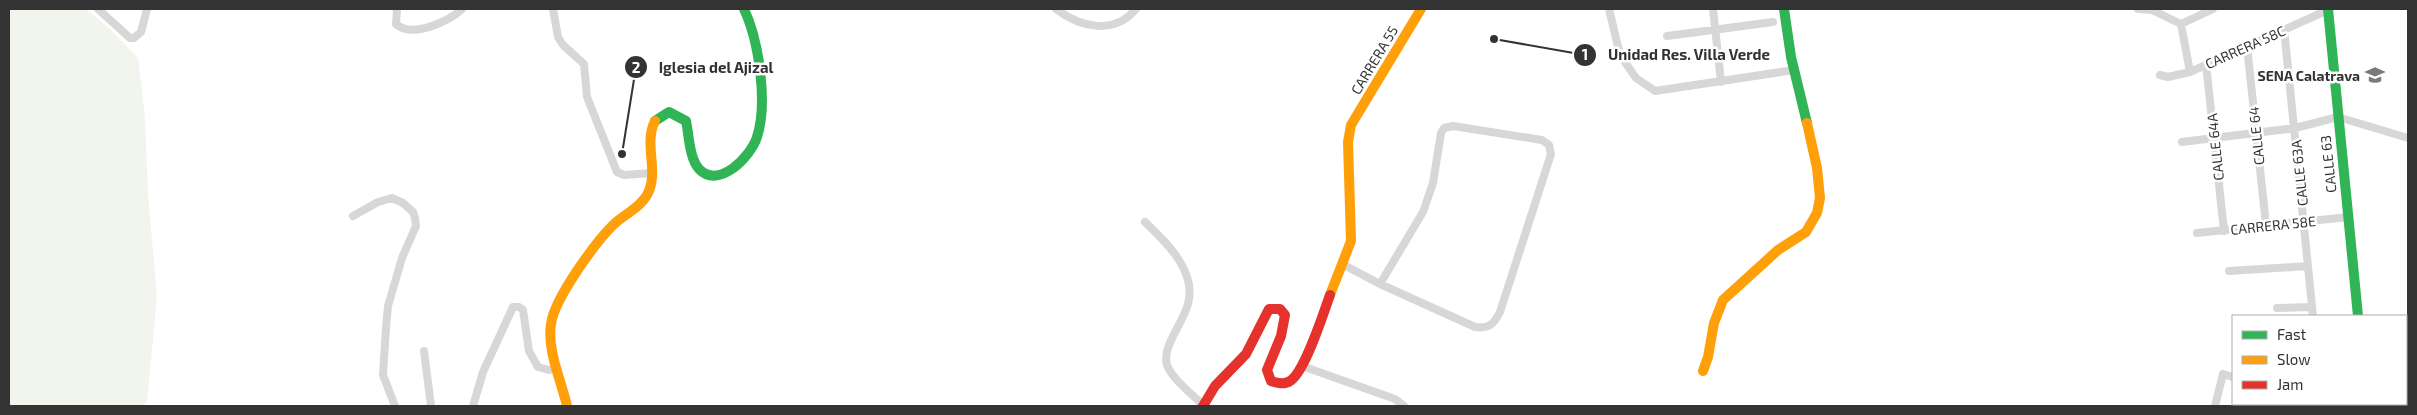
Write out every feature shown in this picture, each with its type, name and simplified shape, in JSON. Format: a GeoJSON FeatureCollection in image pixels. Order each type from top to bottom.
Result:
{"type":"FeatureCollection","features":[{"type":"Feature","properties":{"kind":"street"},"geometry":{"type":"LineString","coordinates":[[98,9],[130,38],[134,38],[141,32],[147,9]]}},
{"type":"Feature","properties":{"kind":"street"},"geometry":{"type":"LineString","coordinates":[[397,9],[396,24],[412,30],[446,21],[462,9]]}},
{"type":"Feature","properties":{"kind":"street"},"geometry":{"type":"LineString","coordinates":[[553,9],[558,37],[563,45],[584,64],[587,97],[617,172],[624,175],[652,172]]}},
{"type":"Feature","properties":{"kind":"street"},"geometry":{"type":"LineString","coordinates":[[567,406],[557,368],[552,324],[557,306],[606,233],[623,216],[635,209],[648,194],[652,172],[649,132],[656,118],[666,112],[686,120],[699,168],[707,174],[719,174],[743,160],[755,141],[760,116],[758,70],[753,31],[744,9]]}},
{"type":"Feature","properties":{"kind":"street"},"geometry":{"type":"LineString","coordinates":[[1056,9],[1075,21],[1097,26],[1118,24],[1128,18],[1136,9]]}},
{"type":"Feature","properties":{"kind":"street","name":"CARRERA 55"},"geometry":{"type":"LineString","coordinates":[[1344,265],[1352,241],[1348,142],[1351,125],[1421,9]]}},
{"type":"Feature","properties":{"kind":"street"},"geometry":{"type":"LineString","coordinates":[[1609,9],[1620,55],[1636,78],[1655,91],[1794,70]]}},
{"type":"Feature","properties":{"kind":"street"},"geometry":{"type":"LineString","coordinates":[[1713,9],[1721,82]]}},
{"type":"Feature","properties":{"kind":"street"},"geometry":{"type":"LineString","coordinates":[[1702,371],[1708,357],[1714,323],[1723,300],[1778,250],[1806,232],[1817,213],[1820,198],[1817,168],[1794,70],[1784,9]]}},
{"type":"Feature","properties":{"kind":"street"},"geometry":{"type":"LineString","coordinates":[[2138,9],[2152,10],[2171,17],[2181,24],[2190,72]]}},
{"type":"Feature","properties":{"kind":"street"},"geometry":{"type":"LineString","coordinates":[[2171,9],[2171,17]]}},
{"type":"Feature","properties":{"kind":"street"},"geometry":{"type":"LineString","coordinates":[[2181,24],[2212,9]]}},
{"type":"Feature","properties":{"kind":"street","name":"CARRERA 58C"},"geometry":{"type":"LineString","coordinates":[[2160,75],[2168,77],[2190,72],[2328,10]]}},
{"type":"Feature","properties":{"kind":"street","name":"CALLE 63"},"geometry":{"type":"LineString","coordinates":[[2328,10],[2358,315]]}},
{"type":"Feature","properties":{"kind":"street"},"geometry":{"type":"LineString","coordinates":[[1667,36],[1773,22]]}},
{"type":"Feature","properties":{"kind":"street","name":"CALLE 63A"},"geometry":{"type":"LineString","coordinates":[[2284,29],[2313,315]]}},
{"type":"Feature","properties":{"kind":"street","name":"CALLE 64"},"geometry":{"type":"LineString","coordinates":[[2247,46],[2266,226]]}},
{"type":"Feature","properties":{"kind":"street","name":"CALLE 64A"},"geometry":{"type":"LineString","coordinates":[[2206,64],[2224,230]]}},
{"type":"Feature","properties":{"kind":"street"},"geometry":{"type":"LineString","coordinates":[[2182,142],[2295,128],[2338,117],[2408,138]]}},
{"type":"Feature","properties":{"kind":"street"},"geometry":{"type":"LineString","coordinates":[[1145,222],[1168,244],[1181,264],[1188,284],[1188,304],[1170,342],[1166,355],[1166,364],[1171,373],[1203,406],[1213,385],[1243,359],[1255,339],[1263,316],[1270,309],[1280,309],[1285,315],[1284,334],[1267,370],[1271,381],[1283,384],[1293,380],[1302,366],[1344,265],[1380,284],[1475,327],[1491,326],[1500,312],[1551,154],[1549,145],[1542,140],[1453,126],[1444,128],[1441,133],[1433,183],[1424,212],[1380,284]]}},
{"type":"Feature","properties":{"kind":"street"},"geometry":{"type":"LineString","coordinates":[[353,216],[378,202],[392,198],[403,203],[413,212],[415,218],[416,226],[402,258],[388,306],[383,375],[395,406]]}},
{"type":"Feature","properties":{"kind":"street","name":"CARRERA 58E"},"geometry":{"type":"LineString","coordinates":[[2197,233],[2348,217]]}},
{"type":"Feature","properties":{"kind":"street"},"geometry":{"type":"LineString","coordinates":[[2229,270],[2308,266]]}},
{"type":"Feature","properties":{"kind":"street"},"geometry":{"type":"LineString","coordinates":[[473,406],[483,372],[513,307],[519,307],[523,310],[529,351],[538,367],[549,370],[557,368]]}},
{"type":"Feature","properties":{"kind":"street"},"geometry":{"type":"LineString","coordinates":[[2276,308],[2312,307]]}},
{"type":"Feature","properties":{"kind":"street"},"geometry":{"type":"LineString","coordinates":[[424,351],[431,406]]}},
{"type":"Feature","properties":{"kind":"street"},"geometry":{"type":"LineString","coordinates":[[1302,366],[1395,399],[1404,406]]}},
{"type":"Feature","properties":{"kind":"street"},"geometry":{"type":"LineString","coordinates":[[2215,406],[2223,374],[2232,377]]}},
{"type":"Feature","properties":{"kind":"shaded area"},"geometry":{"type":"Polygon","coordinates":[[[9,9],[86,9],[111,30],[138,58],[145,118],[148,195],[157,296],[147,401],[143,406],[9,406],[9,9]]]}},
{"type":"Feature","properties":{"kind":"traffic: fast"},"geometry":{"type":"LineString","coordinates":[[655,121],[669,112],[686,121],[693,159],[699,169],[707,174],[716,176],[725,173],[748,153],[757,137],[762,107],[762,90],[758,55],[744,9]]}},
{"type":"Feature","properties":{"kind":"traffic: fast"},"geometry":{"type":"LineString","coordinates":[[1784,9],[1791,57],[1807,123]]}},
{"type":"Feature","properties":{"kind":"traffic: fast"},"geometry":{"type":"LineString","coordinates":[[2328,9],[2358,315]]}},
{"type":"Feature","properties":{"kind":"traffic: slow"},"geometry":{"type":"LineString","coordinates":[[1330,295],[1351,241],[1348,142],[1351,125],[1421,9]]}},
{"type":"Feature","properties":{"kind":"traffic: slow"},"geometry":{"type":"LineString","coordinates":[[567,406],[551,345],[550,334],[554,313],[567,286],[596,245],[617,221],[636,208],[647,195],[652,177],[651,139],[655,121]]}},
{"type":"Feature","properties":{"kind":"traffic: slow"},"geometry":{"type":"LineString","coordinates":[[1703,371],[1708,357],[1714,323],[1723,300],[1778,250],[1806,232],[1817,213],[1820,198],[1817,168],[1807,123]]}},
{"type":"Feature","properties":{"kind":"traffic: jam"},"geometry":{"type":"LineString","coordinates":[[1203,406],[1215,386],[1246,354],[1269,309],[1280,309],[1285,315],[1281,336],[1267,370],[1271,381],[1283,383],[1290,381],[1296,376],[1307,355],[1330,295]]}},
{"type":"Feature","properties":{"kind":"place","name":"Unidad Res. Villa Verde"},"geometry":{"type":"Point","coordinates":[1494,39]}},
{"type":"Feature","properties":{"kind":"place","name":"SENA Calatrava"},"geometry":{"type":"Point","coordinates":[2375,75]}},
{"type":"Feature","properties":{"kind":"place","name":"Iglesia del Ajizal"},"geometry":{"type":"Point","coordinates":[622,154]}}]}
